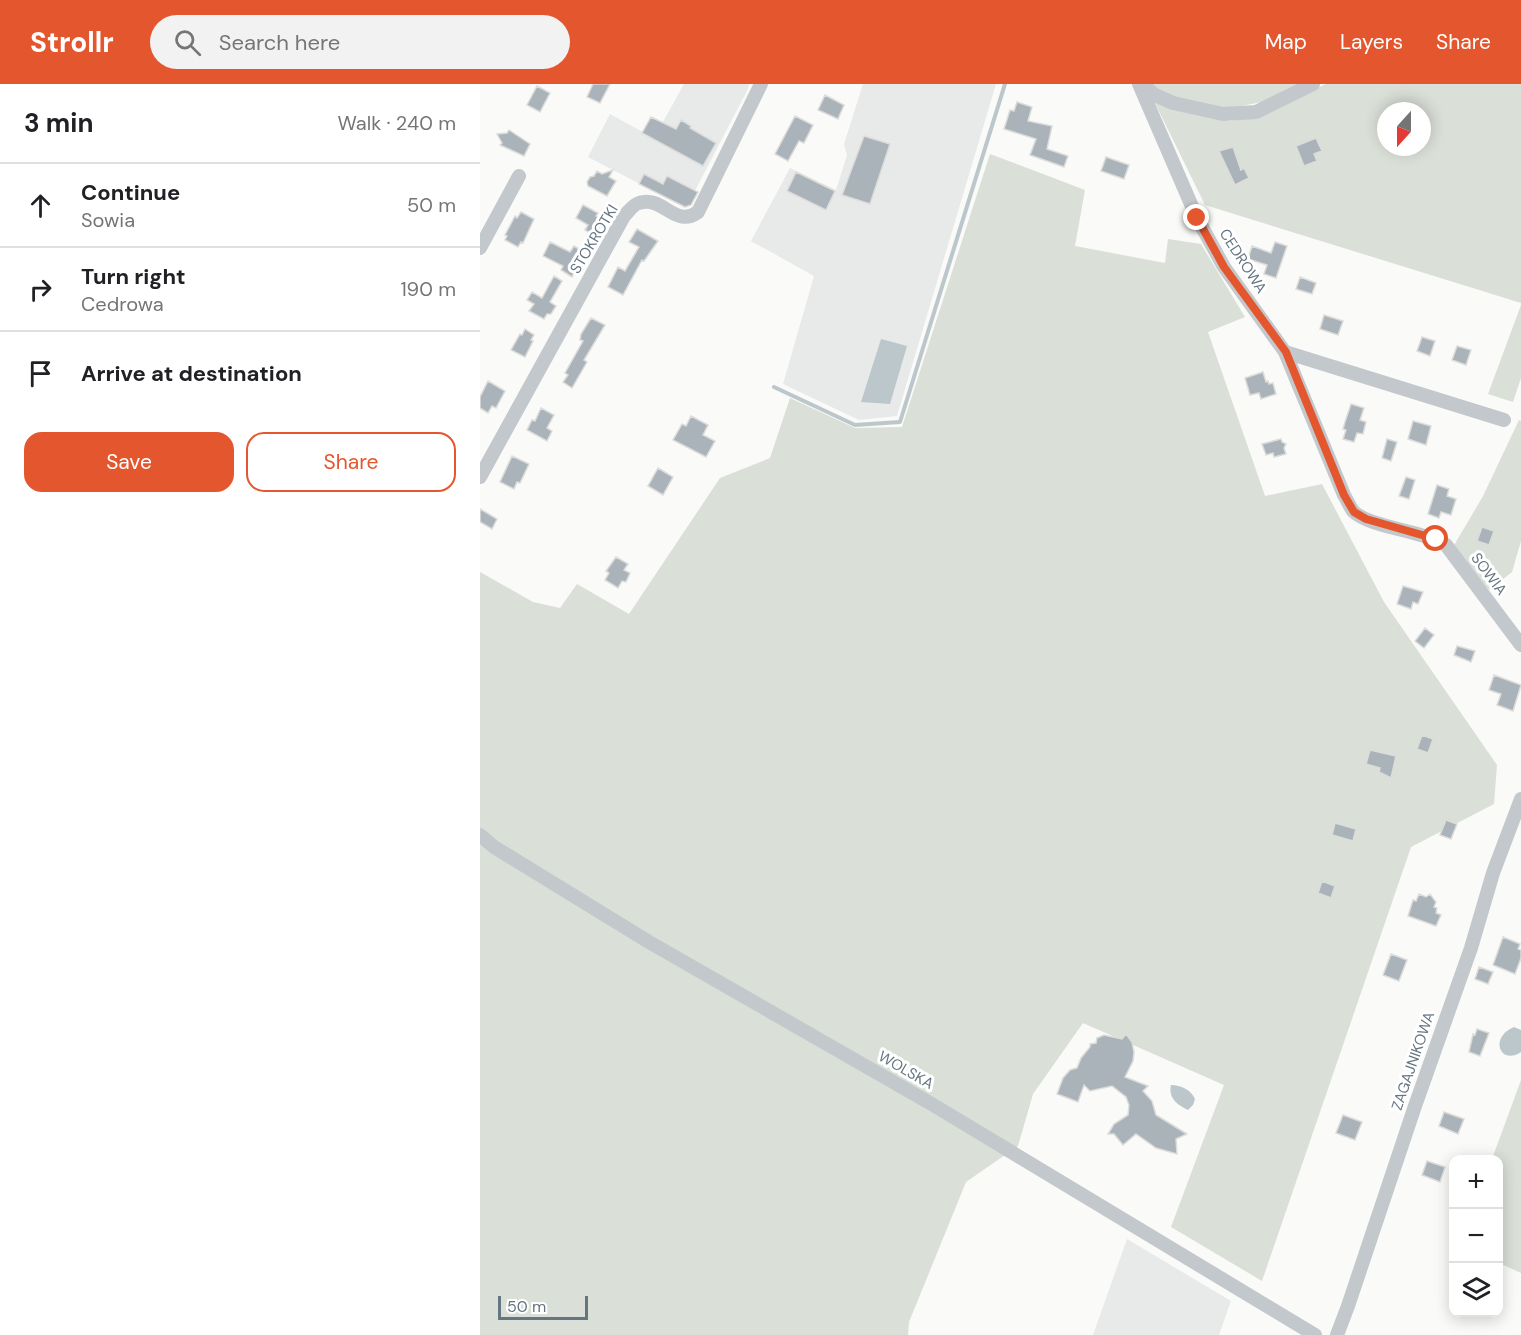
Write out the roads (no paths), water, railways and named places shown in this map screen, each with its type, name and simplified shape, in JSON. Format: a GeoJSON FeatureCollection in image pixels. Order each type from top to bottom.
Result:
{"type":"FeatureCollection","features":[{"type":"Feature","properties":{"kind":"street","name":"STOKROTKI"},"geometry":{"type":"LineString","coordinates":[[480,477],[624,216],[638,203],[652,202],[683,218],[691,218],[698,212],[761,84]]}},
{"type":"Feature","properties":{"kind":"street"},"geometry":{"type":"LineString","coordinates":[[1141,84],[1155,95],[1173,103],[1222,114],[1256,112],[1313,84]]}},
{"type":"Feature","properties":{"kind":"street","name":"CEDROWA"},"geometry":{"type":"LineString","coordinates":[[1141,84],[1202,228],[1224,267],[1286,352],[1344,495],[1354,512]]}},
{"type":"Feature","properties":{"kind":"street"},"geometry":{"type":"LineString","coordinates":[[480,248],[519,176]]}},
{"type":"Feature","properties":{"kind":"street"},"geometry":{"type":"LineString","coordinates":[[1286,352],[1504,420]]}},
{"type":"Feature","properties":{"kind":"street","name":"SOWIA"},"geometry":{"type":"LineString","coordinates":[[1354,512],[1366,519],[1436,539],[1446,545],[1521,645]]}},
{"type":"Feature","properties":{"kind":"street","name":"ZAGAJNIKOWA"},"geometry":{"type":"LineString","coordinates":[[1337,1335],[1414,1106],[1471,948],[1493,873],[1521,799]]}},
{"type":"Feature","properties":{"kind":"street","name":"WOLSKA"},"geometry":{"type":"LineString","coordinates":[[480,835],[494,847],[649,942],[934,1106],[1315,1335]]}},
{"type":"Feature","properties":{"kind":"waterway"},"geometry":{"type":"LineString","coordinates":[[774,387],[855,425],[900,422],[1005,84]]}}]}
